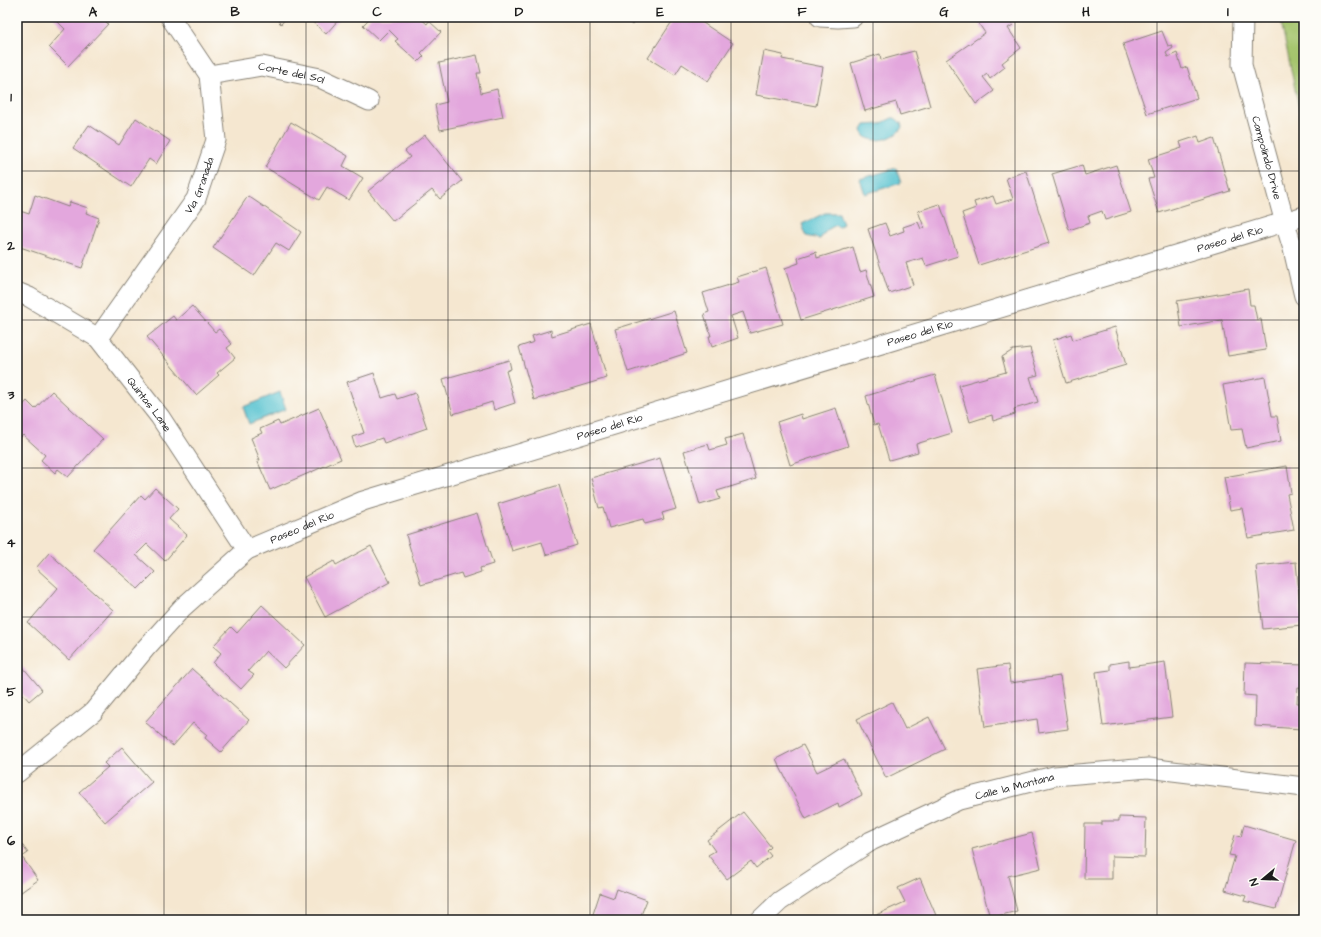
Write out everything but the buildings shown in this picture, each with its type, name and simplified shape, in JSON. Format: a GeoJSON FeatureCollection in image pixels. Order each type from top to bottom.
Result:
{"type":"FeatureCollection","features":[{"type":"Feature","properties":{"kind":"street","name":"Via Granada"},"geometry":{"type":"LineString","coordinates":[[98,338],[196,199],[216,140],[209,74],[170,17]]}},
{"type":"Feature","properties":{"kind":"street"},"geometry":{"type":"LineString","coordinates":[[820,17],[853,17]]}},
{"type":"Feature","properties":{"kind":"street","name":"Campolindo Drive"},"geometry":{"type":"LineString","coordinates":[[1243,17],[1242,65],[1285,223],[1294,249],[1304,296]]}},
{"type":"Feature","properties":{"kind":"street","name":"Corte del Sol"},"geometry":{"type":"LineString","coordinates":[[209,74],[262,66],[320,78],[369,101]]}},
{"type":"Feature","properties":{"kind":"street","name":"Paseo del Rio"},"geometry":{"type":"LineString","coordinates":[[17,773],[93,712],[182,608],[247,550],[363,501],[1304,216]]}},
{"type":"Feature","properties":{"kind":"street","name":"Quintas Lane"},"geometry":{"type":"LineString","coordinates":[[17,292],[29,297],[98,338],[160,417],[247,550]]}},
{"type":"Feature","properties":{"kind":"street","name":"Calle la Montana"},"geometry":{"type":"LineString","coordinates":[[760,920],[780,900],[870,841],[959,800],[1054,776],[1148,768],[1304,787]]}},
{"type":"Feature","properties":{"kind":"green space"},"geometry":{"type":"Polygon","coordinates":[[[1280,17],[1304,17],[1304,132],[1280,17]]]}},
{"type":"Feature","properties":{"kind":"water"},"geometry":{"type":"Polygon","coordinates":[[[895,118],[901,123],[902,127],[895,135],[879,140],[873,140],[864,136],[862,130],[865,125],[880,124],[895,118]]]}},
{"type":"Feature","properties":{"kind":"water"},"geometry":{"type":"Polygon","coordinates":[[[896,168],[901,183],[865,194],[860,179],[896,168]]]}},
{"type":"Feature","properties":{"kind":"water"},"geometry":{"type":"Polygon","coordinates":[[[825,213],[839,213],[843,224],[838,228],[836,225],[827,230],[820,239],[806,236],[802,224],[825,213]]]}},
{"type":"Feature","properties":{"kind":"water"},"geometry":{"type":"Polygon","coordinates":[[[280,392],[286,409],[249,424],[243,407],[280,392]]]}}]}
